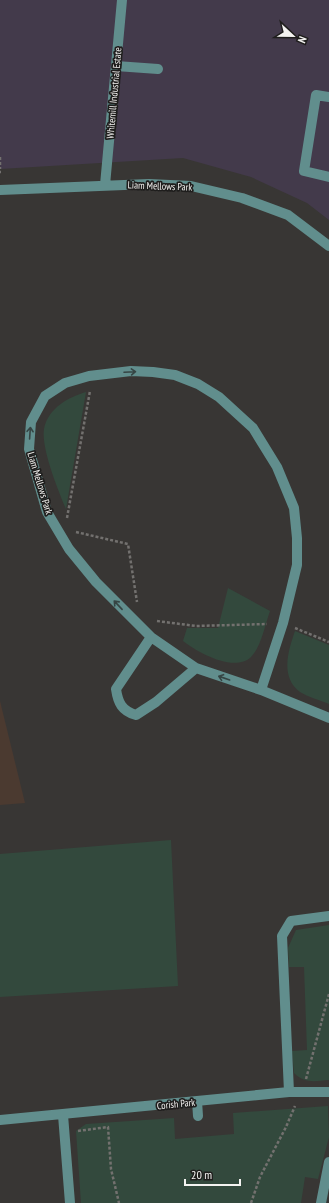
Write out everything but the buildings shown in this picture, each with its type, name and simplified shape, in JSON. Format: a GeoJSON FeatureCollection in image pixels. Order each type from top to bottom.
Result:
{"type":"FeatureCollection","features":[{"type":"Feature","properties":{"kind":"street","name":"Whitemill Industrial Estate"},"geometry":{"type":"LineString","coordinates":[[105,185],[122,0]]}},
{"type":"Feature","properties":{"kind":"street"},"geometry":{"type":"LineString","coordinates":[[116,66],[158,69]]}},
{"type":"Feature","properties":{"kind":"street"},"geometry":{"type":"LineString","coordinates":[[329,97],[316,95],[304,171],[329,177]]}},
{"type":"Feature","properties":{"kind":"street","name":"Liam Mellows Park"},"geometry":{"type":"LineString","coordinates":[[0,190],[149,184],[191,186],[242,198],[288,215],[329,246]]}},
{"type":"Feature","properties":{"kind":"street","name":"Liam Mellows Park"},"geometry":{"type":"LineString","coordinates":[[261,690],[283,623],[297,566],[294,508],[277,467],[253,428],[219,397],[198,384],[175,375],[131,371],[89,376],[65,383],[45,396],[31,422],[29,449],[47,512],[70,548],[96,582],[151,637],[196,668],[261,690],[329,718]]}},
{"type":"Feature","properties":{"kind":"street"},"geometry":{"type":"LineString","coordinates":[[151,637],[116,689],[121,708],[128,713],[136,715],[156,702],[196,668]]}},
{"type":"Feature","properties":{"kind":"street"},"geometry":{"type":"LineString","coordinates":[[289,1092],[287,1001],[282,936],[291,921],[329,916]]}},
{"type":"Feature","properties":{"kind":"street","name":"Corish Park"},"geometry":{"type":"LineString","coordinates":[[0,1120],[289,1092],[329,1092]]}},
{"type":"Feature","properties":{"kind":"street"},"geometry":{"type":"LineString","coordinates":[[197,1101],[198,1116]]}},
{"type":"Feature","properties":{"kind":"street"},"geometry":{"type":"LineString","coordinates":[[63,1115],[70,1203]]}},
{"type":"Feature","properties":{"kind":"street"},"geometry":{"type":"LineString","coordinates":[[321,1203],[329,1162]]}},
{"type":"Feature","properties":{"kind":"path"},"geometry":{"type":"LineString","coordinates":[[0,157],[0,171]]}},
{"type":"Feature","properties":{"kind":"path"},"geometry":{"type":"LineString","coordinates":[[70,523],[67,518],[90,388],[89,376]]}},
{"type":"Feature","properties":{"kind":"path"},"geometry":{"type":"LineString","coordinates":[[74,528],[77,533],[128,544],[138,611],[132,619]]}},
{"type":"Feature","properties":{"kind":"path"},"geometry":{"type":"LineString","coordinates":[[152,621],[196,626],[283,623],[329,642]]}},
{"type":"Feature","properties":{"kind":"path"},"geometry":{"type":"LineString","coordinates":[[251,1203],[260,1177],[303,1091],[329,994]]}},
{"type":"Feature","properties":{"kind":"path"},"geometry":{"type":"LineString","coordinates":[[65,1142],[76,1131],[108,1127],[111,1169],[119,1203]]}},
{"type":"Feature","properties":{"kind":"shaded area"},"geometry":{"type":"Polygon","coordinates":[[[0,0],[329,0],[329,220],[307,203],[251,177],[183,158],[0,169],[0,0]]]}},
{"type":"Feature","properties":{"kind":"shaded area"},"geometry":{"type":"Polygon","coordinates":[[[0,701],[25,803],[0,805],[0,701]]]}},
{"type":"Feature","properties":{"kind":"green space"},"geometry":{"type":"Polygon","coordinates":[[[86,392],[66,509],[48,458],[45,447],[44,429],[50,415],[60,404],[86,392]]]}},
{"type":"Feature","properties":{"kind":"green space"},"geometry":{"type":"Polygon","coordinates":[[[228,588],[270,611],[260,642],[254,653],[251,657],[244,661],[235,663],[226,662],[206,655],[183,641],[187,628],[218,628],[228,588]]]}},
{"type":"Feature","properties":{"kind":"green space"},"geometry":{"type":"Polygon","coordinates":[[[295,631],[329,645],[329,704],[300,692],[290,679],[287,663],[295,631]]]}},
{"type":"Feature","properties":{"kind":"green space"},"geometry":{"type":"Polygon","coordinates":[[[171,840],[178,986],[0,997],[0,854],[171,840]]]}},
{"type":"Feature","properties":{"kind":"green space"},"geometry":{"type":"Polygon","coordinates":[[[329,925],[329,1080],[310,1081],[302,1079],[294,1073],[292,1051],[307,1050],[304,967],[289,967],[288,948],[296,930],[329,925]]]}},
{"type":"Feature","properties":{"kind":"green space"},"geometry":{"type":"Polygon","coordinates":[[[328,1106],[329,1137],[318,1179],[305,1177],[301,1203],[81,1203],[76,1131],[86,1124],[174,1118],[175,1139],[234,1134],[233,1113],[328,1106]]]}}]}
